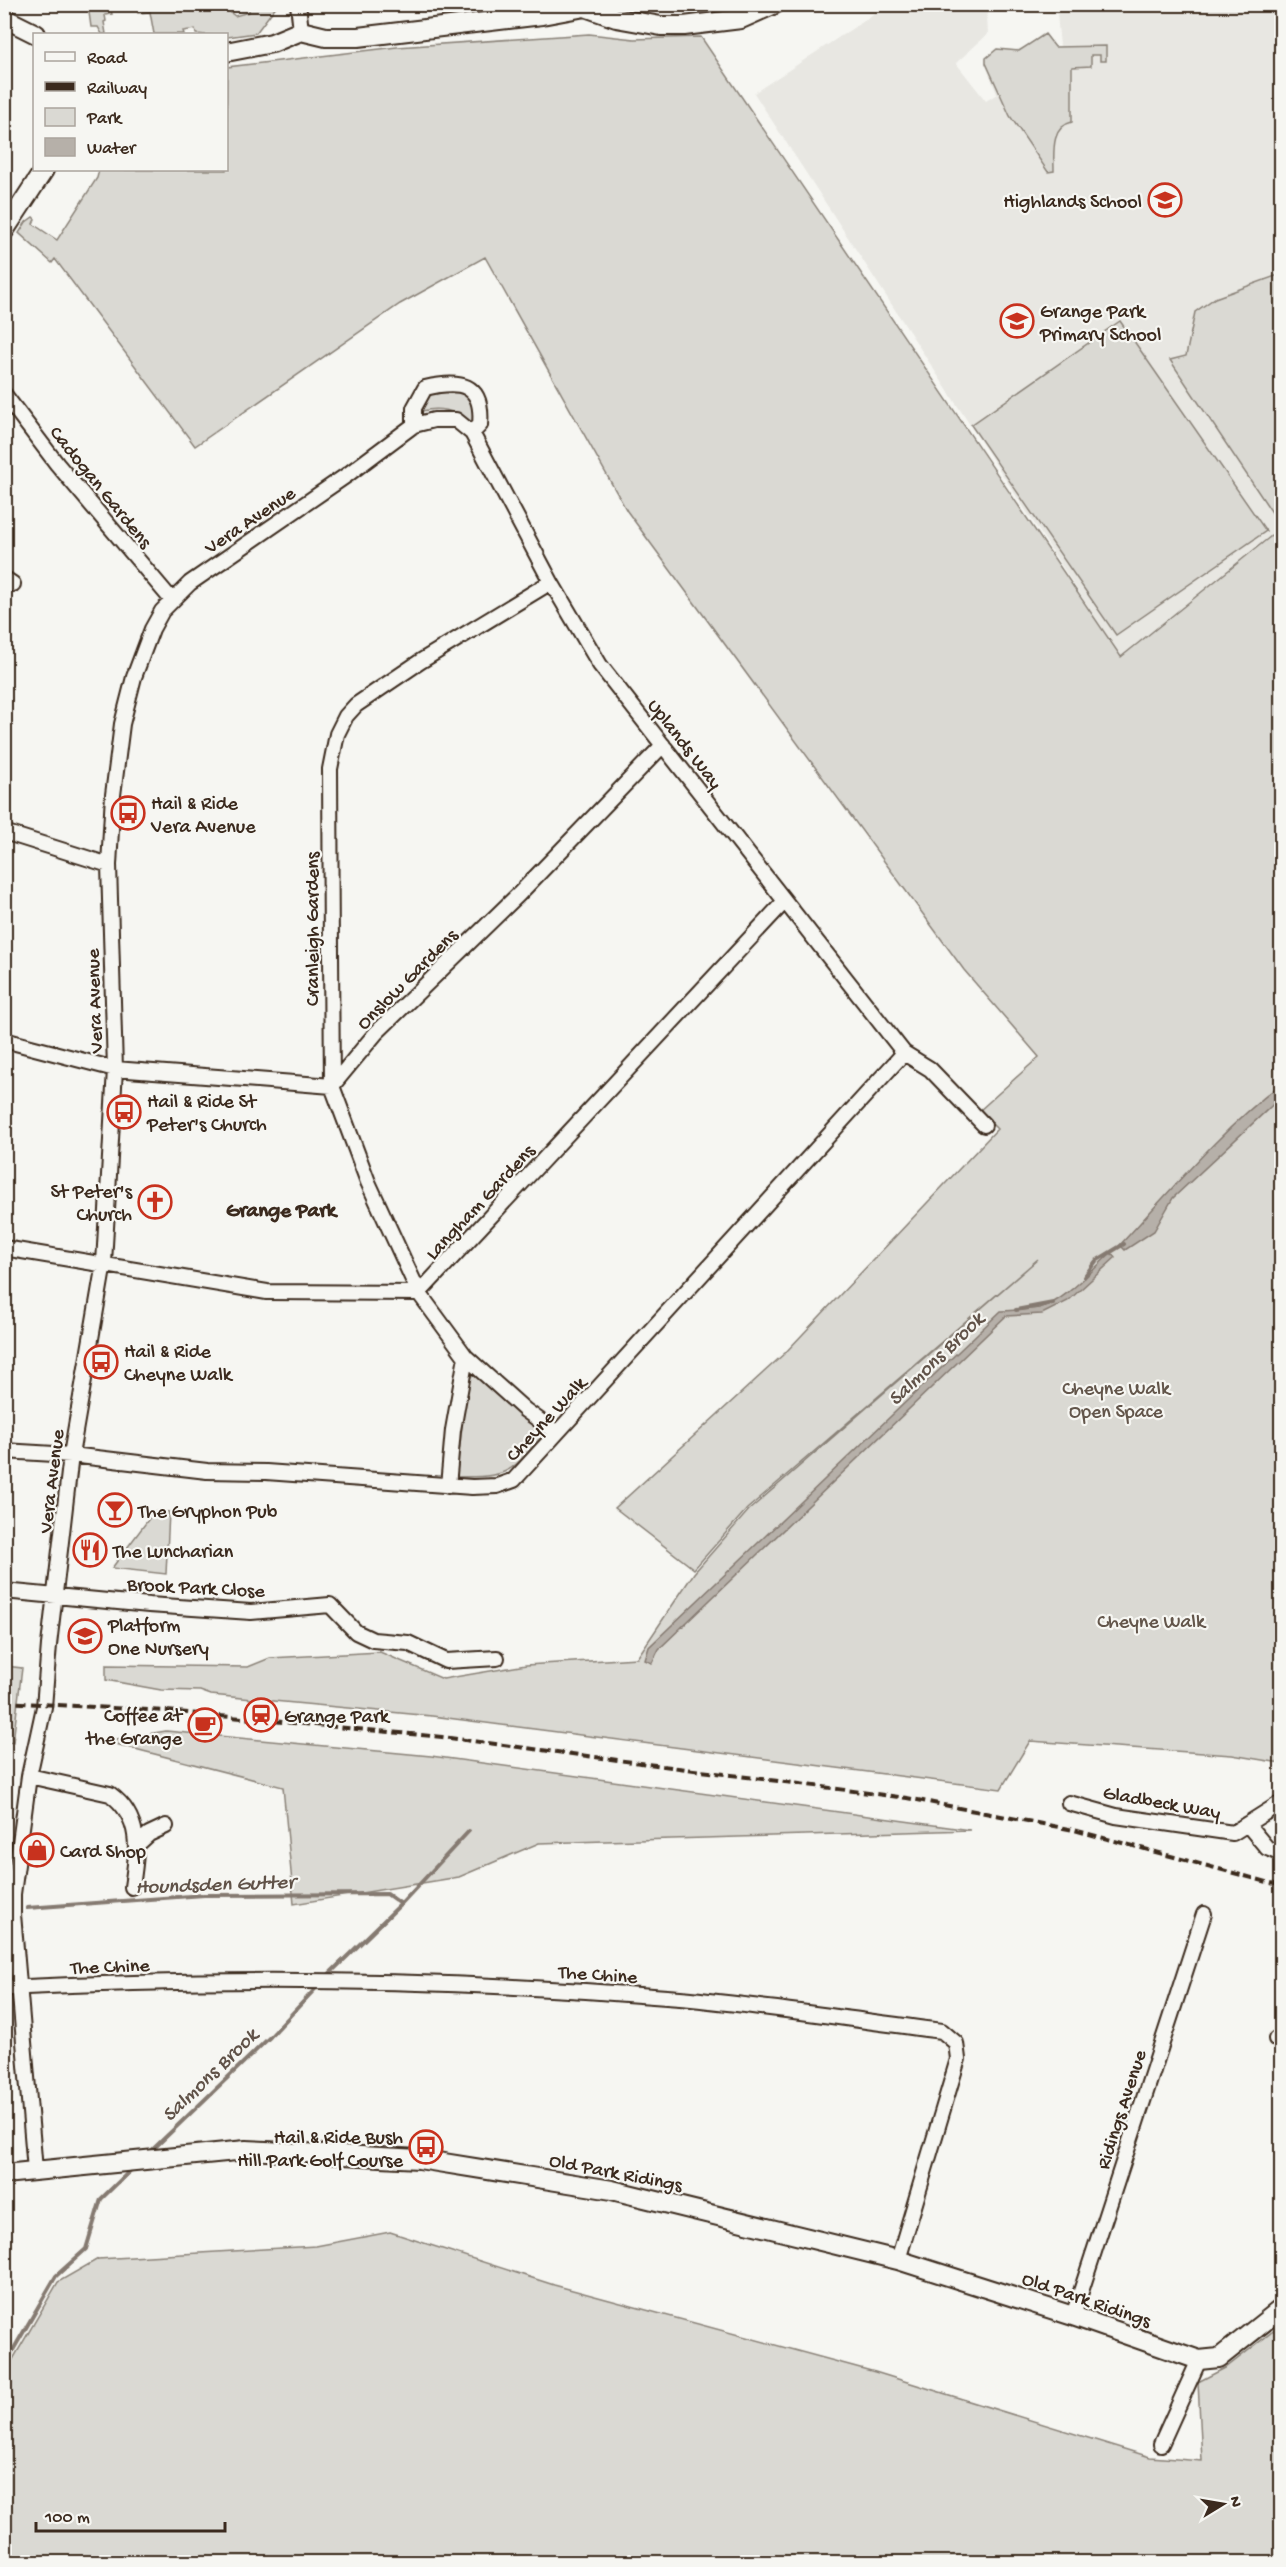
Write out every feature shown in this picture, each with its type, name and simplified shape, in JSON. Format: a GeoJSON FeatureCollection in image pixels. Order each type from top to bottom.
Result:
{"type":"FeatureCollection","features":[{"type":"Feature","properties":{"kind":"street"},"geometry":{"type":"LineString","coordinates":[[298,4],[301,31]]}},
{"type":"Feature","properties":{"kind":"street"},"geometry":{"type":"LineString","coordinates":[[228,51],[273,43],[301,31],[326,37],[358,37],[543,15],[586,6],[616,18],[660,26],[741,19],[775,4]]}},
{"type":"Feature","properties":{"kind":"street"},"geometry":{"type":"LineString","coordinates":[[4,18],[34,33]]}},
{"type":"Feature","properties":{"kind":"street"},"geometry":{"type":"LineString","coordinates":[[4,231],[43,171]]}},
{"type":"Feature","properties":{"kind":"street"},"geometry":{"type":"LineString","coordinates":[[449,382],[467,386],[477,398],[481,414],[480,425],[472,433],[456,420],[434,420],[414,425],[414,408],[425,388],[449,382]]}},
{"type":"Feature","properties":{"kind":"street","name":"Cadogan Gardens"},"geometry":{"type":"LineString","coordinates":[[4,394],[57,464],[171,599]]}},
{"type":"Feature","properties":{"kind":"street","name":"Vera Avenue"},"geometry":{"type":"LineString","coordinates":[[35,2170],[12,1987],[10,1861],[44,1707],[49,1645],[72,1455],[104,1263],[115,1069],[109,865],[113,795],[122,724],[134,677],[152,629],[171,599],[190,583],[347,475],[414,425]]}},
{"type":"Feature","properties":{"kind":"street","name":"Uplands Way"},"geometry":{"type":"LineString","coordinates":[[472,433],[551,582],[600,665],[904,1053],[930,1069],[984,1125]]}},
{"type":"Feature","properties":{"kind":"street","name":"Cranleigh Gardens"},"geometry":{"type":"LineString","coordinates":[[551,582],[421,661],[356,705],[346,716],[338,734],[330,769],[332,1086],[368,1182],[419,1293],[466,1357],[525,1410],[557,1433]]}},
{"type":"Feature","properties":{"kind":"street","name":"Onslow Gardens"},"geometry":{"type":"LineString","coordinates":[[332,1086],[376,1033],[519,894],[663,745]]}},
{"type":"Feature","properties":{"kind":"street"},"geometry":{"type":"LineString","coordinates":[[4,832],[109,865]]}},
{"type":"Feature","properties":{"kind":"street","name":"Langham Gardens"},"geometry":{"type":"LineString","coordinates":[[419,1293],[784,902]]}},
{"type":"Feature","properties":{"kind":"street"},"geometry":{"type":"LineString","coordinates":[[4,1040],[115,1069],[332,1086]]}},
{"type":"Feature","properties":{"kind":"street","name":"Cheyne Walk"},"geometry":{"type":"LineString","coordinates":[[4,1451],[72,1455],[207,1471],[266,1472],[448,1486],[497,1486],[513,1480],[904,1053]]}},
{"type":"Feature","properties":{"kind":"street"},"geometry":{"type":"LineString","coordinates":[[4,1248],[267,1292],[419,1293]]}},
{"type":"Feature","properties":{"kind":"street"},"geometry":{"type":"LineString","coordinates":[[448,1486],[453,1430],[466,1357]]}},
{"type":"Feature","properties":{"kind":"street"},"geometry":{"type":"LineString","coordinates":[[4,1591],[56,1595]]}},
{"type":"Feature","properties":{"kind":"street","name":"Brook Park Close"},"geometry":{"type":"LineString","coordinates":[[56,1595],[149,1605],[251,1612],[330,1605],[356,1632],[373,1640],[408,1643],[446,1660],[497,1658]]}},
{"type":"Feature","properties":{"kind":"street"},"geometry":{"type":"LineString","coordinates":[[29,1776],[110,1794],[124,1807],[138,1844],[132,1887]]}},
{"type":"Feature","properties":{"kind":"street","name":"Gladbeck Way"},"geometry":{"type":"LineString","coordinates":[[1069,1803],[1116,1816],[1233,1833],[1281,1802]]}},
{"type":"Feature","properties":{"kind":"street","name":"Gladbeck Way"},"geometry":{"type":"LineString","coordinates":[[1247,1824],[1267,1848],[1281,1854]]}},
{"type":"Feature","properties":{"kind":"street"},"geometry":{"type":"LineString","coordinates":[[138,1844],[149,1834],[166,1826]]}},
{"type":"Feature","properties":{"kind":"street","name":"Ridings Avenue"},"geometry":{"type":"LineString","coordinates":[[1072,2316],[1204,1914]]}},
{"type":"Feature","properties":{"kind":"street","name":"The Chine"},"geometry":{"type":"LineString","coordinates":[[12,1987],[301,1980],[436,1982],[681,1998],[942,2031],[956,2043],[958,2059],[898,2260]]}},
{"type":"Feature","properties":{"kind":"street","name":"Old Park Ridings"},"geometry":{"type":"LineString","coordinates":[[4,2174],[246,2150],[419,2159],[612,2190],[898,2260],[1072,2316],[1198,2360]]}},
{"type":"Feature","properties":{"kind":"street"},"geometry":{"type":"LineString","coordinates":[[1161,2444],[1198,2360],[1219,2358],[1281,2308]]}},
{"type":"Feature","properties":{"kind":"shaded area"},"geometry":{"type":"Polygon","coordinates":[[[889,4],[991,5],[987,16],[988,34],[956,63],[986,101],[997,94],[985,63],[985,58],[996,48],[1015,50],[1027,46],[1042,34],[1046,34],[1055,46],[1060,46],[1057,14],[1042,13],[1033,5],[1281,5],[1281,528],[1121,657],[754,93],[876,13],[872,5],[884,7],[889,4]]]}},
{"type":"Feature","properties":{"kind":"green space"},"geometry":{"type":"Polygon","coordinates":[[[88,5],[110,5],[112,14],[105,15],[106,33],[101,33],[98,27],[91,27],[88,5]]]}},
{"type":"Feature","properties":{"kind":"green space"},"geometry":{"type":"Polygon","coordinates":[[[137,5],[229,5],[231,13],[235,16],[249,12],[249,8],[277,5],[256,33],[228,37],[228,33],[196,33],[195,29],[183,31],[184,33],[154,33],[150,12],[138,13],[137,5]]]}},
{"type":"Feature","properties":{"kind":"green space","name":"Cheyne Walk Open Space"},"geometry":{"type":"Polygon","coordinates":[[[589,34],[634,39],[701,37],[1121,657],[1281,528],[1281,1763],[1232,1755],[1030,1741],[1001,1789],[432,1716],[211,1695],[200,1691],[161,1690],[106,1680],[106,1665],[248,1667],[270,1658],[380,1652],[443,1679],[526,1665],[637,1658],[694,1573],[749,1510],[1038,1259],[747,1509],[694,1569],[615,1508],[785,1353],[997,1129],[979,1111],[1039,1057],[964,970],[627,511],[485,257],[400,304],[195,446],[55,259],[52,263],[19,233],[26,222],[33,217],[35,219],[33,224],[57,240],[97,178],[99,171],[228,171],[228,67],[397,47],[589,34]]]}},
{"type":"Feature","properties":{"kind":"green space"},"geometry":{"type":"Polygon","coordinates":[[[1045,34],[1055,47],[1106,46],[1106,61],[1100,61],[1100,55],[1091,55],[1091,66],[1072,67],[1072,122],[1060,129],[1057,135],[1054,149],[1054,171],[1048,172],[1010,116],[986,63],[986,58],[997,49],[1019,51],[1045,34]]]}},
{"type":"Feature","properties":{"kind":"green space"},"geometry":{"type":"Polygon","coordinates":[[[1281,274],[1282,508],[1273,514],[1170,360],[1186,356],[1195,312],[1215,298],[1281,274]]]}},
{"type":"Feature","properties":{"kind":"green space"},"geometry":{"type":"Polygon","coordinates":[[[1120,321],[1266,531],[1116,635],[971,425],[1120,321]]]}},
{"type":"Feature","properties":{"kind":"green space"},"geometry":{"type":"Polygon","coordinates":[[[463,390],[477,406],[474,426],[463,417],[450,411],[437,409],[422,411],[423,403],[432,392],[463,390]]]}},
{"type":"Feature","properties":{"kind":"green space"},"geometry":{"type":"Polygon","coordinates":[[[481,1373],[544,1434],[523,1458],[507,1470],[488,1476],[456,1477],[467,1384],[472,1375],[481,1373]]]}},
{"type":"Feature","properties":{"kind":"green space"},"geometry":{"type":"Polygon","coordinates":[[[152,1511],[169,1512],[166,1574],[112,1568],[151,1516],[152,1511]]]}},
{"type":"Feature","properties":{"kind":"green space"},"geometry":{"type":"Polygon","coordinates":[[[5,1666],[22,1668],[13,1742],[5,1743],[5,1666]]]}},
{"type":"Feature","properties":{"kind":"green space"},"geometry":{"type":"Polygon","coordinates":[[[166,1731],[431,1756],[970,1830],[539,1843],[459,1877],[294,1904],[283,1787],[104,1741],[166,1731]]]}},
{"type":"Feature","properties":{"kind":"green space"},"geometry":{"type":"Polygon","coordinates":[[[390,2232],[554,2285],[875,2372],[1150,2457],[1202,2461],[1198,2382],[1227,2367],[1281,2325],[1281,2562],[5,2562],[5,2367],[12,2361],[58,2282],[98,2259],[316,2246],[390,2232]]]}},
{"type":"Feature","properties":{"kind":"water"},"geometry":{"type":"Polygon","coordinates":[[[1281,1084],[1281,1097],[1173,1198],[1154,1231],[1125,1250],[1120,1245],[1198,1161],[1238,1120],[1281,1084]]]}},
{"type":"Feature","properties":{"kind":"water"},"geometry":{"type":"Polygon","coordinates":[[[1111,1253],[1115,1258],[1068,1301],[1042,1314],[1006,1316],[659,1649],[652,1663],[645,1660],[649,1647],[1001,1311],[1034,1309],[1058,1300],[1111,1253]]]}},
{"type":"Feature","properties":{"kind":"waterway","name":"Salmons Brook"},"geometry":{"type":"LineString","coordinates":[[1084,1277],[1096,1261],[1124,1244]]}},
{"type":"Feature","properties":{"kind":"waterway","name":"Salmons Brook"},"geometry":{"type":"LineString","coordinates":[[1016,1310],[1053,1303]]}},
{"type":"Feature","properties":{"kind":"waterway","name":"Salmons Brook"},"geometry":{"type":"LineString","coordinates":[[325,1978],[401,1904],[469,1831]]}},
{"type":"Feature","properties":{"kind":"waterway","name":"Houndsden Gutter"},"geometry":{"type":"LineString","coordinates":[[27,1908],[204,1895],[387,1894],[401,1904]]}},
{"type":"Feature","properties":{"kind":"waterway","name":"Salmons Brook"},"geometry":{"type":"LineString","coordinates":[[148,2154],[270,2037],[318,1986]]}},
{"type":"Feature","properties":{"kind":"waterway","name":"Salmons Brook"},"geometry":{"type":"LineString","coordinates":[[4,2361],[9,2357],[56,2276],[86,2249],[101,2199],[134,2167]]}},
{"type":"Feature","properties":{"kind":"railway"},"geometry":{"type":"LineString","coordinates":[[4,1702],[167,1711],[442,1737],[907,1798],[1074,1830],[1282,1886]]}},
{"type":"Feature","properties":{"kind":"place","name":"Highlands School"},"geometry":{"type":"Point","coordinates":[1165,200]}},
{"type":"Feature","properties":{"kind":"place","name":"Grange Park Primary School"},"geometry":{"type":"Point","coordinates":[1017,321]}},
{"type":"Feature","properties":{"kind":"place","name":"Hail & Ride Vera Avenue"},"geometry":{"type":"Point","coordinates":[128,813]}},
{"type":"Feature","properties":{"kind":"place","name":"Hail & Ride St Peter's Church"},"geometry":{"type":"Point","coordinates":[124,1112]}},
{"type":"Feature","properties":{"kind":"place","name":"St Peter's Church"},"geometry":{"type":"Point","coordinates":[155,1202]}},
{"type":"Feature","properties":{"kind":"place","name":"Hail & Ride Cheyne Walk"},"geometry":{"type":"Point","coordinates":[101,1362]}},
{"type":"Feature","properties":{"kind":"place","name":"The Gryphon Pub"},"geometry":{"type":"Point","coordinates":[115,1510]}},
{"type":"Feature","properties":{"kind":"place","name":"The Luncharian"},"geometry":{"type":"Point","coordinates":[90,1550]}},
{"type":"Feature","properties":{"kind":"place","name":"Platform One Nursery"},"geometry":{"type":"Point","coordinates":[85,1636]}},
{"type":"Feature","properties":{"kind":"place","name":"Grange Park"},"geometry":{"type":"Point","coordinates":[261,1715]}},
{"type":"Feature","properties":{"kind":"place","name":"Coffee at the Grange"},"geometry":{"type":"Point","coordinates":[205,1725]}},
{"type":"Feature","properties":{"kind":"place","name":"Card Shop"},"geometry":{"type":"Point","coordinates":[37,1850]}},
{"type":"Feature","properties":{"kind":"place","name":"Hail & Ride Bush Hill Park Golf Course"},"geometry":{"type":"Point","coordinates":[426,2147]}},
{"type":"Feature","properties":{"kind":"district","name":"Grange Park"},"geometry":{"type":"Point","coordinates":[281,1209]}}]}
